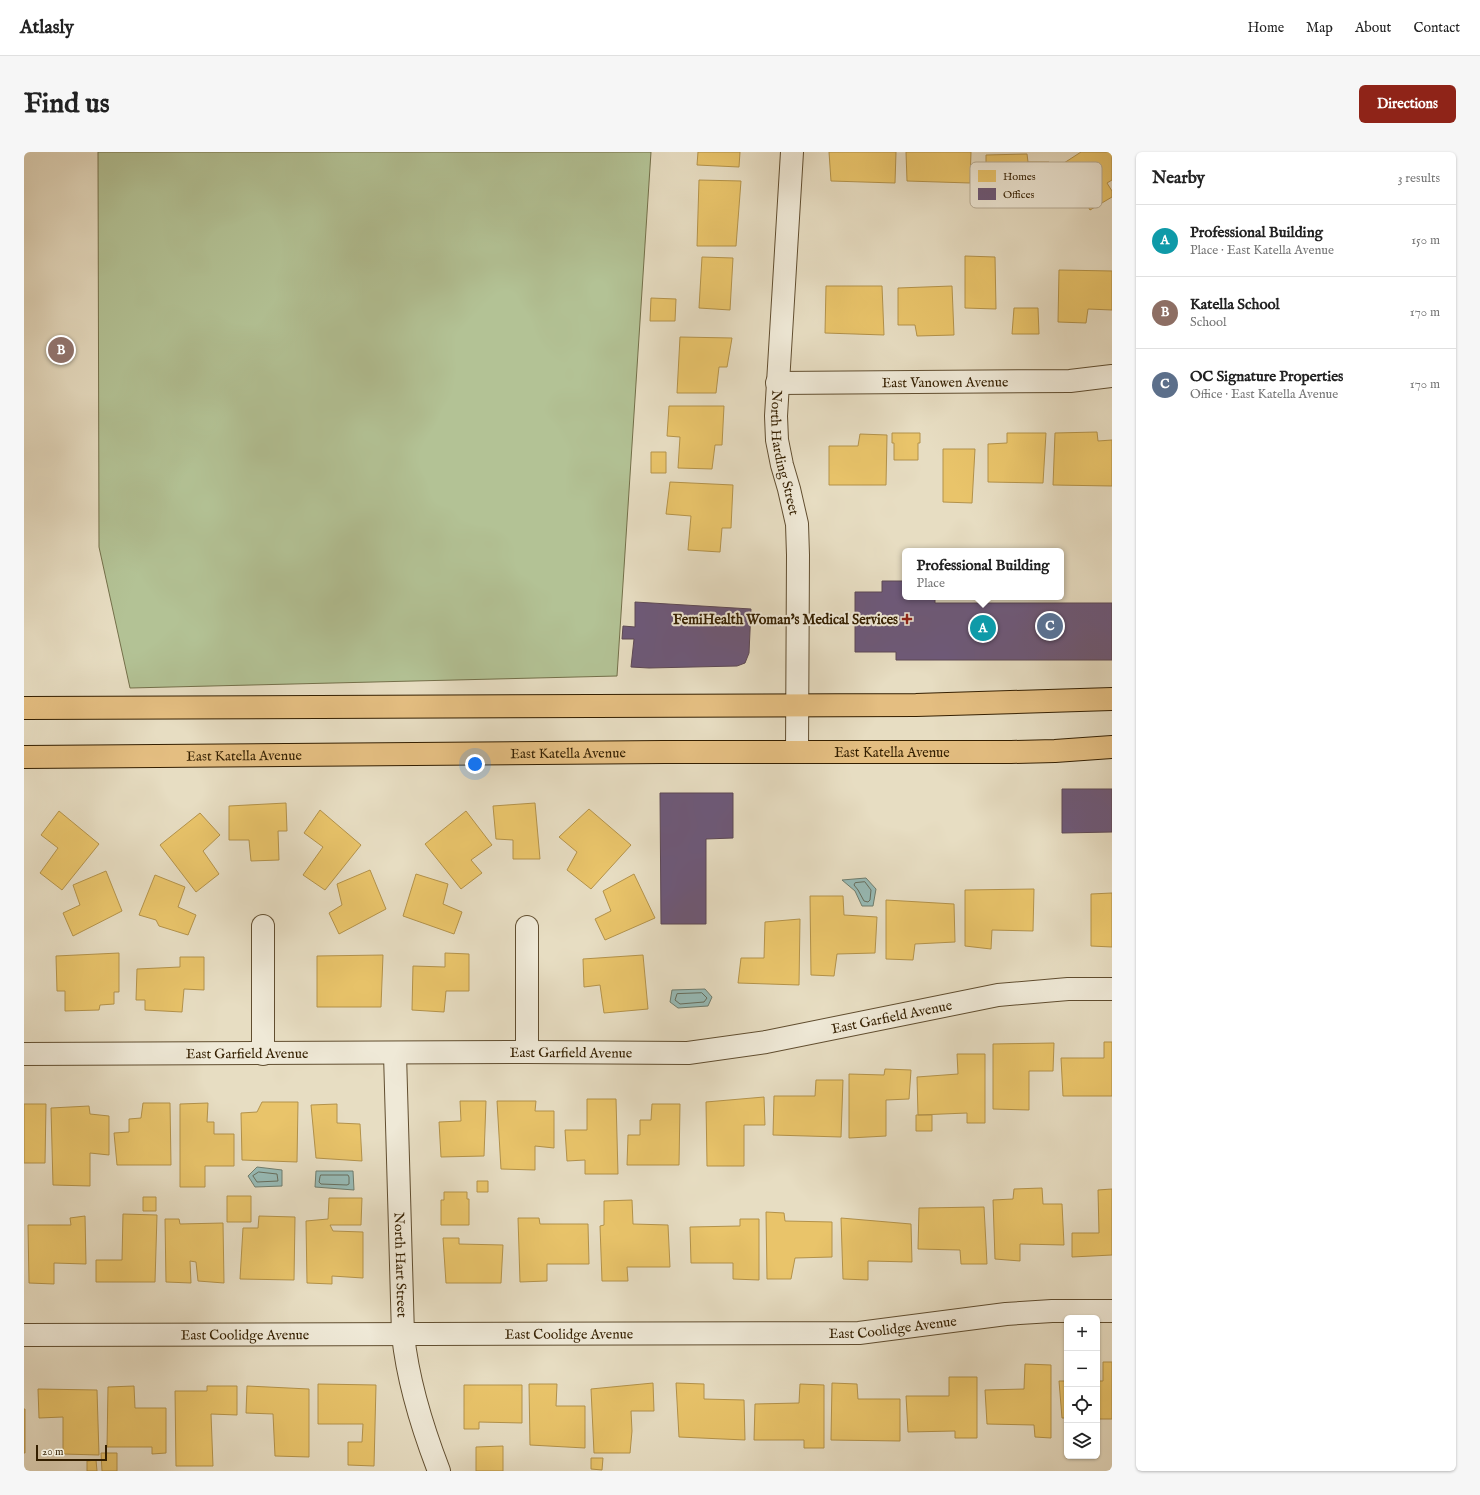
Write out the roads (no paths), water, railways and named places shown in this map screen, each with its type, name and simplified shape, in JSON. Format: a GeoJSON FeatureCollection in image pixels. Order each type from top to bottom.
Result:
{"type":"FeatureCollection","features":[{"type":"Feature","properties":{"kind":"main road"},"geometry":{"type":"LineString","coordinates":[[24,708],[916,705],[1112,698]]}},
{"type":"Feature","properties":{"kind":"main road","name":"East Katella Avenue"},"geometry":{"type":"LineString","coordinates":[[24,757],[1027,752],[1112,747]]}},
{"type":"Feature","properties":{"kind":"street","name":"North Harding Street"},"geometry":{"type":"LineString","coordinates":[[792,152],[776,416],[777,440],[797,524],[797,752]]}},
{"type":"Feature","properties":{"kind":"street","name":"East Vanowen Avenue"},"geometry":{"type":"LineString","coordinates":[[777,383],[1070,381],[1112,376]]}},
{"type":"Feature","properties":{"kind":"street"},"geometry":{"type":"LineString","coordinates":[[263,926],[263,1054]]}},
{"type":"Feature","properties":{"kind":"street"},"geometry":{"type":"LineString","coordinates":[[527,927],[527,1052]]}},
{"type":"Feature","properties":{"kind":"street","name":"East Garfield Avenue"},"geometry":{"type":"LineString","coordinates":[[24,1054],[395,1054],[527,1052],[688,1053],[766,1042],[998,995],[1068,989],[1112,988]]}},
{"type":"Feature","properties":{"kind":"street","name":"North Hart Street"},"geometry":{"type":"LineString","coordinates":[[395,1054],[403,1334],[410,1380],[419,1414],[439,1471]]}},
{"type":"Feature","properties":{"kind":"street","name":"East Coolidge Avenue"},"geometry":{"type":"LineString","coordinates":[[24,1334],[859,1333],[1006,1314],[1052,1311],[1112,1311]]}},
{"type":"Feature","properties":{"kind":"water"},"geometry":{"type":"Polygon","coordinates":[[[866,878],[876,889],[873,906],[862,906],[855,891],[842,880],[866,878]]]}},
{"type":"Feature","properties":{"kind":"water"},"geometry":{"type":"Polygon","coordinates":[[[705,989],[712,997],[708,1006],[678,1008],[670,1002],[672,990],[705,989]]]}},
{"type":"Feature","properties":{"kind":"water"},"geometry":{"type":"Polygon","coordinates":[[[257,1167],[282,1170],[282,1186],[255,1187],[248,1176],[257,1167]]]}},
{"type":"Feature","properties":{"kind":"water"},"geometry":{"type":"Polygon","coordinates":[[[316,1171],[353,1171],[354,1190],[315,1187],[316,1171]]]}},
{"type":"Feature","properties":{"kind":"place","name":"Katella School"},"geometry":{"type":"Point","coordinates":[61,350]}},
{"type":"Feature","properties":{"kind":"place","name":"FemiHealth Woman's Medical Services"},"geometry":{"type":"Point","coordinates":[907,619]}},
{"type":"Feature","properties":{"kind":"place","name":"OC Signature Properties"},"geometry":{"type":"Point","coordinates":[1050,626]}},
{"type":"Feature","properties":{"kind":"place","name":"Professional Building"},"geometry":{"type":"Point","coordinates":[983,628]}}]}
